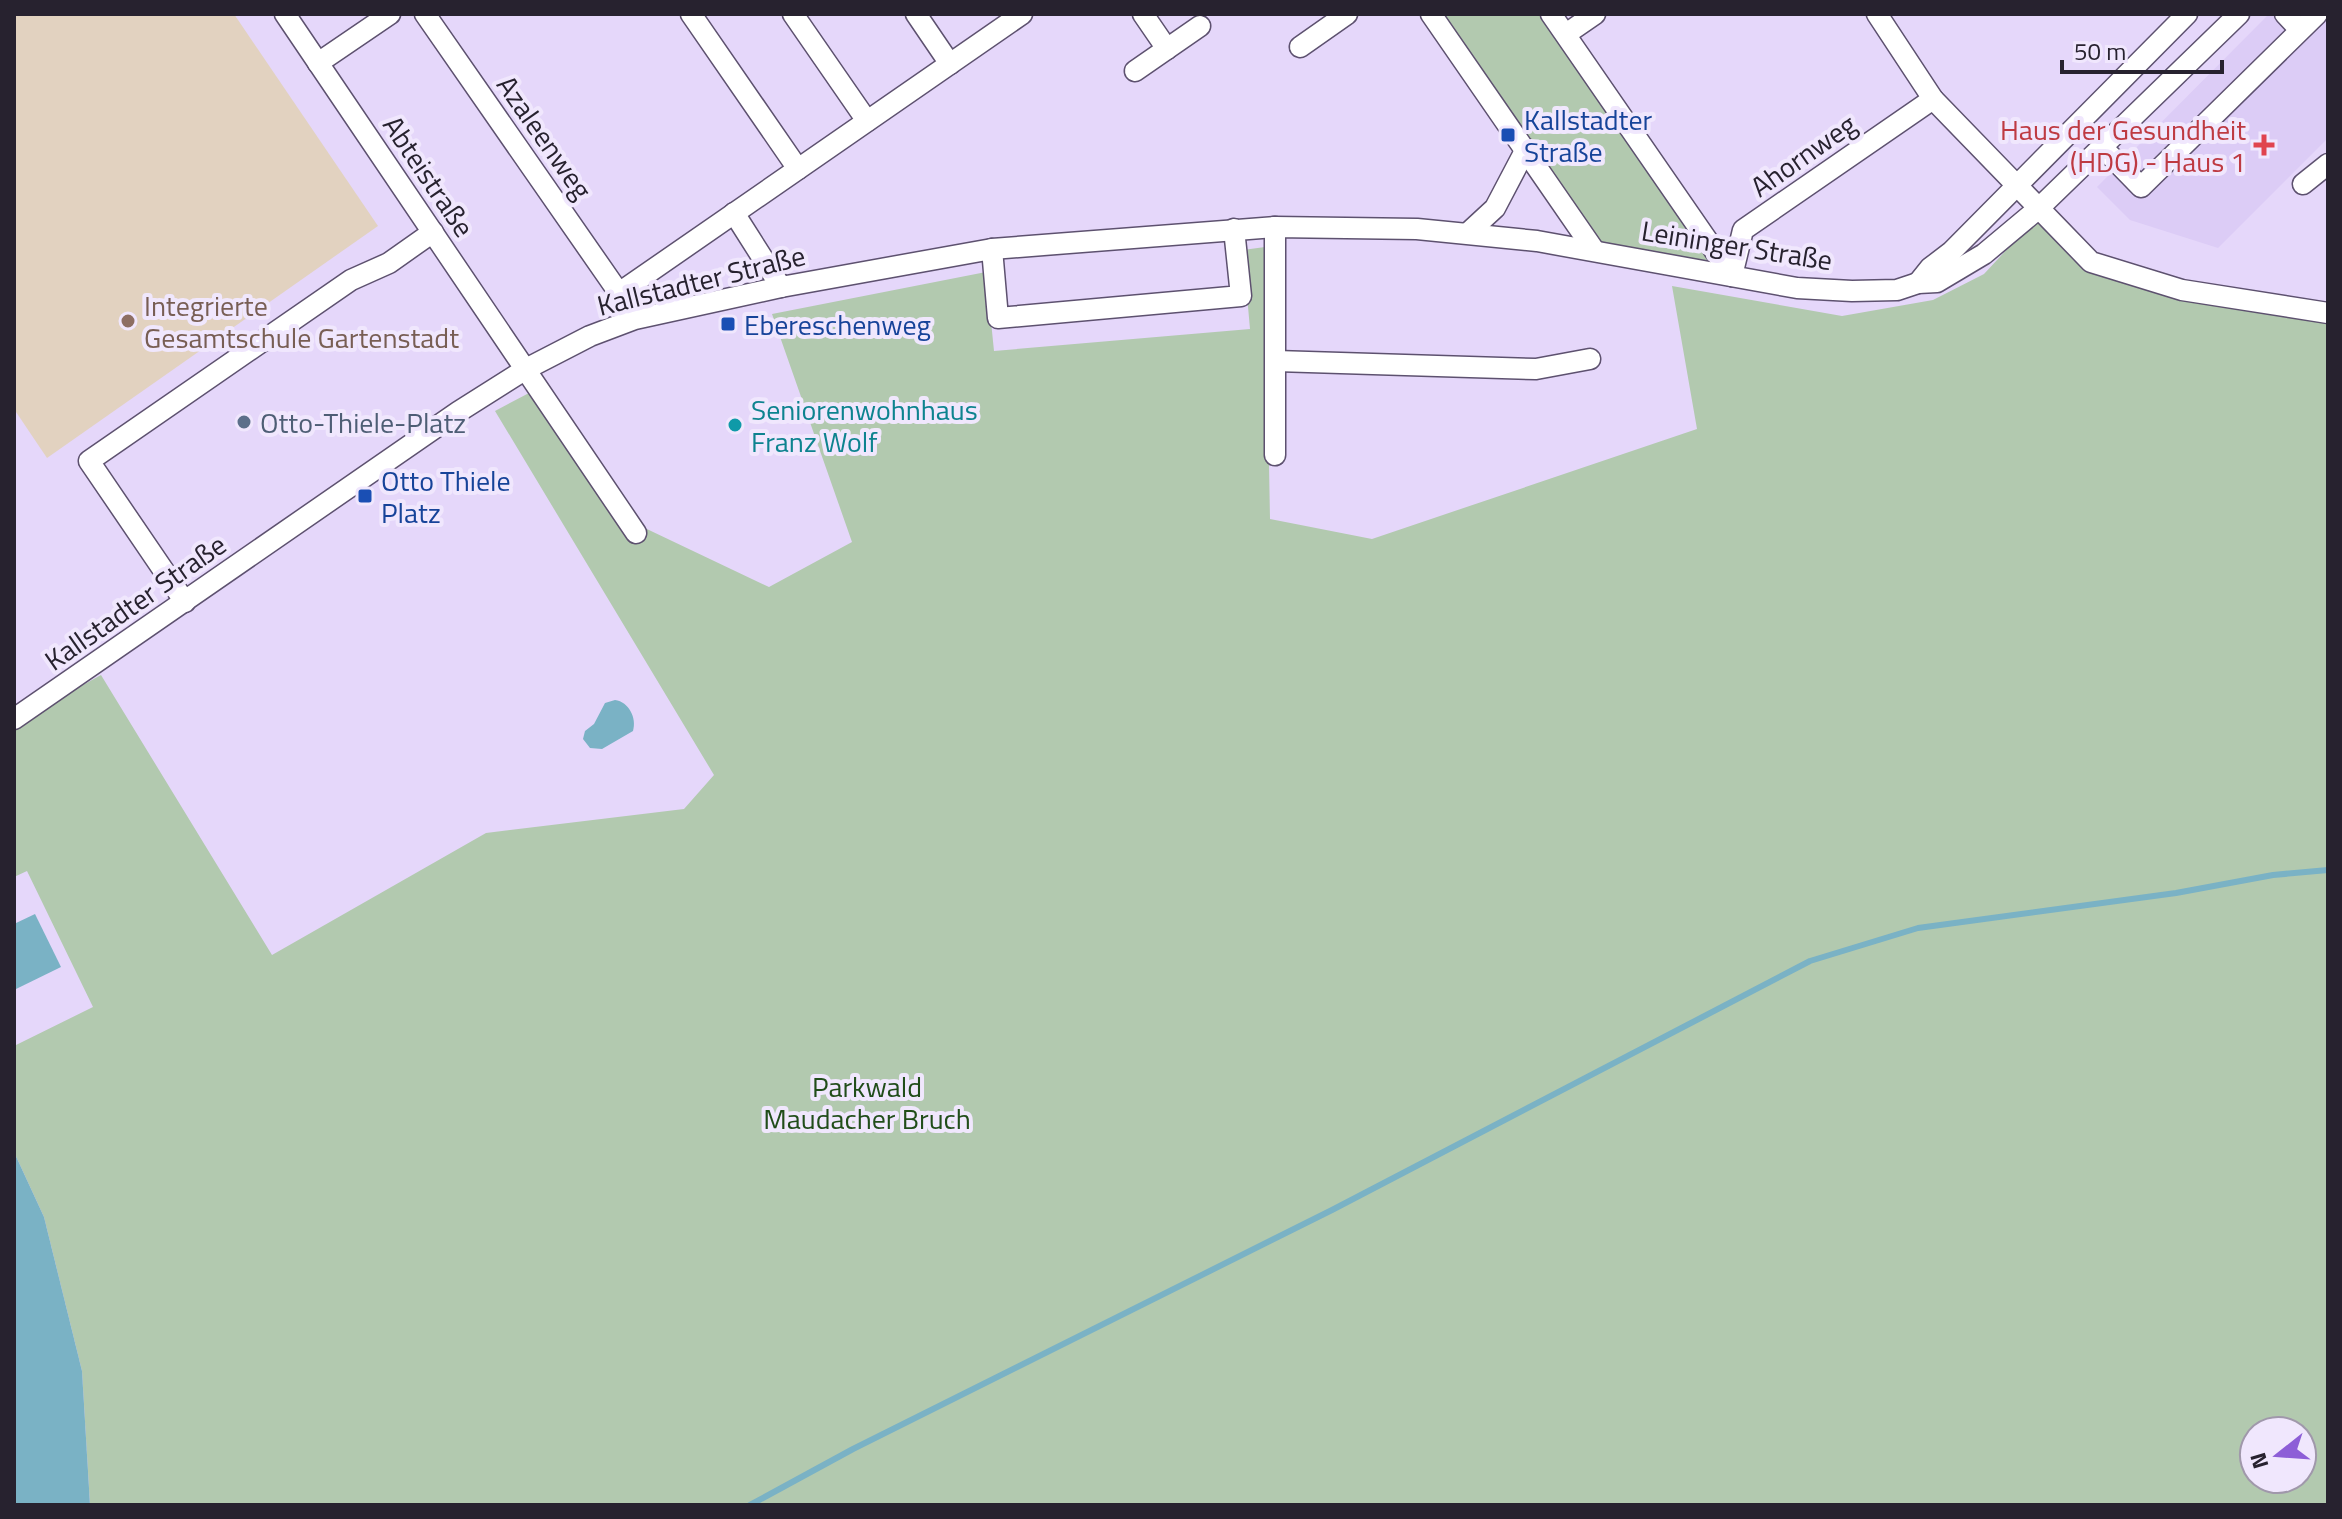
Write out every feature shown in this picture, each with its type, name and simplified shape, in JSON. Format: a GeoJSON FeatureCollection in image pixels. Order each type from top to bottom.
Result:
{"type":"FeatureCollection","features":[{"type":"Feature","properties":{"kind":"street","name":"Abteistraße"},"geometry":{"type":"LineString","coordinates":[[285,14],[636,533]]}},
{"type":"Feature","properties":{"kind":"street"},"geometry":{"type":"LineString","coordinates":[[318,63],[390,14]]}},
{"type":"Feature","properties":{"kind":"street","name":"Azaleenweg"},"geometry":{"type":"LineString","coordinates":[[425,14],[619,293],[734,213]]}},
{"type":"Feature","properties":{"kind":"street"},"geometry":{"type":"LineString","coordinates":[[691,14],[798,169]]}},
{"type":"Feature","properties":{"kind":"street"},"geometry":{"type":"LineString","coordinates":[[793,14],[867,121]]}},
{"type":"Feature","properties":{"kind":"street"},"geometry":{"type":"LineString","coordinates":[[916,14],[950,64]]}},
{"type":"Feature","properties":{"kind":"street"},"geometry":{"type":"LineString","coordinates":[[781,287],[734,213],[1022,14]]}},
{"type":"Feature","properties":{"kind":"street"},"geometry":{"type":"LineString","coordinates":[[1143,14],[1167,49]]}},
{"type":"Feature","properties":{"kind":"street"},"geometry":{"type":"LineString","coordinates":[[1300,47],[1347,14]]}},
{"type":"Feature","properties":{"kind":"street"},"geometry":{"type":"LineString","coordinates":[[1431,14],[1594,250]]}},
{"type":"Feature","properties":{"kind":"street"},"geometry":{"type":"LineString","coordinates":[[1551,14],[1732,276]]}},
{"type":"Feature","properties":{"kind":"street"},"geometry":{"type":"LineString","coordinates":[[1566,34],[1595,14]]}},
{"type":"Feature","properties":{"kind":"street"},"geometry":{"type":"LineString","coordinates":[[1877,14],[1933,99],[2091,262],[2182,290],[2328,313]]}},
{"type":"Feature","properties":{"kind":"street"},"geometry":{"type":"LineString","coordinates":[[1918,283],[2187,14]]}},
{"type":"Feature","properties":{"kind":"street","name":"Leininger Straße"},"geometry":{"type":"LineString","coordinates":[[1594,250],[1797,288],[1897,290],[1918,283],[1937,282],[1984,254],[2039,208],[2239,14]]}},
{"type":"Feature","properties":{"kind":"street"},"geometry":{"type":"LineString","coordinates":[[2285,14],[2300,30]]}},
{"type":"Feature","properties":{"kind":"street"},"geometry":{"type":"LineString","coordinates":[[2102,147],[2141,187],[2317,14]]}},
{"type":"Feature","properties":{"kind":"street"},"geometry":{"type":"LineString","coordinates":[[1135,71],[1200,26]]}},
{"type":"Feature","properties":{"kind":"street","name":"Ahornweg"},"geometry":{"type":"LineString","coordinates":[[1732,276],[1743,230],[1933,99]]}},
{"type":"Feature","properties":{"kind":"street"},"geometry":{"type":"LineString","coordinates":[[1469,232],[1495,208],[1526,149]]}},
{"type":"Feature","properties":{"kind":"street"},"geometry":{"type":"LineString","coordinates":[[2303,184],[2328,164]]}},
{"type":"Feature","properties":{"kind":"street"},"geometry":{"type":"LineString","coordinates":[[1275,227],[1275,455]]}},
{"type":"Feature","properties":{"kind":"street","name":"Kallstadter Straße"},"geometry":{"type":"LineString","coordinates":[[14,719],[445,421],[526,369],[590,336],[635,319],[781,287],[992,249],[1234,229],[1275,227],[1469,232],[1594,250]]}},
{"type":"Feature","properties":{"kind":"street"},"geometry":{"type":"LineString","coordinates":[[992,249],[998,318],[1241,296],[1234,229]]}},
{"type":"Feature","properties":{"kind":"street"},"geometry":{"type":"LineString","coordinates":[[185,602],[89,461],[351,280],[389,263],[433,232]]}},
{"type":"Feature","properties":{"kind":"street"},"geometry":{"type":"LineString","coordinates":[[1276,361],[1536,369],[1590,359]]}},
{"type":"Feature","properties":{"kind":"shaded area","name":"Integrierte Gesamtschule Gartenstadt"},"geometry":{"type":"Polygon","coordinates":[[[14,14],[234,14],[378,226],[47,458],[14,409],[14,14]]]}},
{"type":"Feature","properties":{"kind":"shaded area"},"geometry":{"type":"Polygon","coordinates":[[[2269,14],[2328,14],[2328,138],[2218,248],[2130,220],[2097,187],[2269,14]]]}},
{"type":"Feature","properties":{"kind":"green space"},"geometry":{"type":"Polygon","coordinates":[[[1431,14],[1551,14],[1732,276],[1594,250],[1431,14]]]}},
{"type":"Feature","properties":{"kind":"green space","name":"Parkwald Maudacher Bruch"},"geometry":{"type":"Polygon","coordinates":[[[2038,216],[2088,267],[2328,319],[2328,1505],[90,1505],[82,1371],[44,1217],[14,1152],[14,1046],[93,1007],[27,871],[14,877],[14,723],[101,675],[272,955],[486,833],[684,809],[714,775],[495,411],[529,393],[609,511],[769,587],[852,542],[772,314],[986,272],[994,351],[1250,329],[1243,250],[1265,247],[1270,519],[1372,539],[1697,429],[1672,286],[1842,316],[1933,300],[1984,274],[2038,216]]]}},
{"type":"Feature","properties":{"kind":"water"},"geometry":{"type":"Polygon","coordinates":[[[615,700],[631,711],[633,731],[602,749],[590,748],[583,739],[585,731],[594,724],[605,703],[615,700]]]}},
{"type":"Feature","properties":{"kind":"water"},"geometry":{"type":"Polygon","coordinates":[[[35,914],[61,967],[14,990],[14,924],[35,914]]]}},
{"type":"Feature","properties":{"kind":"water"},"geometry":{"type":"Polygon","coordinates":[[[14,1152],[44,1217],[82,1371],[90,1505],[14,1505],[14,1152]]]}},
{"type":"Feature","properties":{"kind":"waterway"},"geometry":{"type":"LineString","coordinates":[[750,1505],[853,1449],[1332,1210],[1810,961],[1918,928],[2176,893],[2273,875],[2328,870]]}},
{"type":"Feature","properties":{"kind":"place","name":"Kallstadter Straße"},"geometry":{"type":"Point","coordinates":[1508,135]}},
{"type":"Feature","properties":{"kind":"place","name":"Haus der Gesundheit (HDG) - Haus 1"},"geometry":{"type":"Point","coordinates":[2264,145]}},
{"type":"Feature","properties":{"kind":"place","name":"Integrierte Gesamtschule Gartenstadt"},"geometry":{"type":"Point","coordinates":[128,321]}},
{"type":"Feature","properties":{"kind":"place","name":"Ebereschenweg"},"geometry":{"type":"Point","coordinates":[728,324]}},
{"type":"Feature","properties":{"kind":"place","name":"Otto-Thiele-Platz"},"geometry":{"type":"Point","coordinates":[244,422]}},
{"type":"Feature","properties":{"kind":"place","name":"Seniorenwohnhaus Franz Wolf"},"geometry":{"type":"Point","coordinates":[735,425]}},
{"type":"Feature","properties":{"kind":"place","name":"Otto Thiele Platz"},"geometry":{"type":"Point","coordinates":[365,496]}}]}
